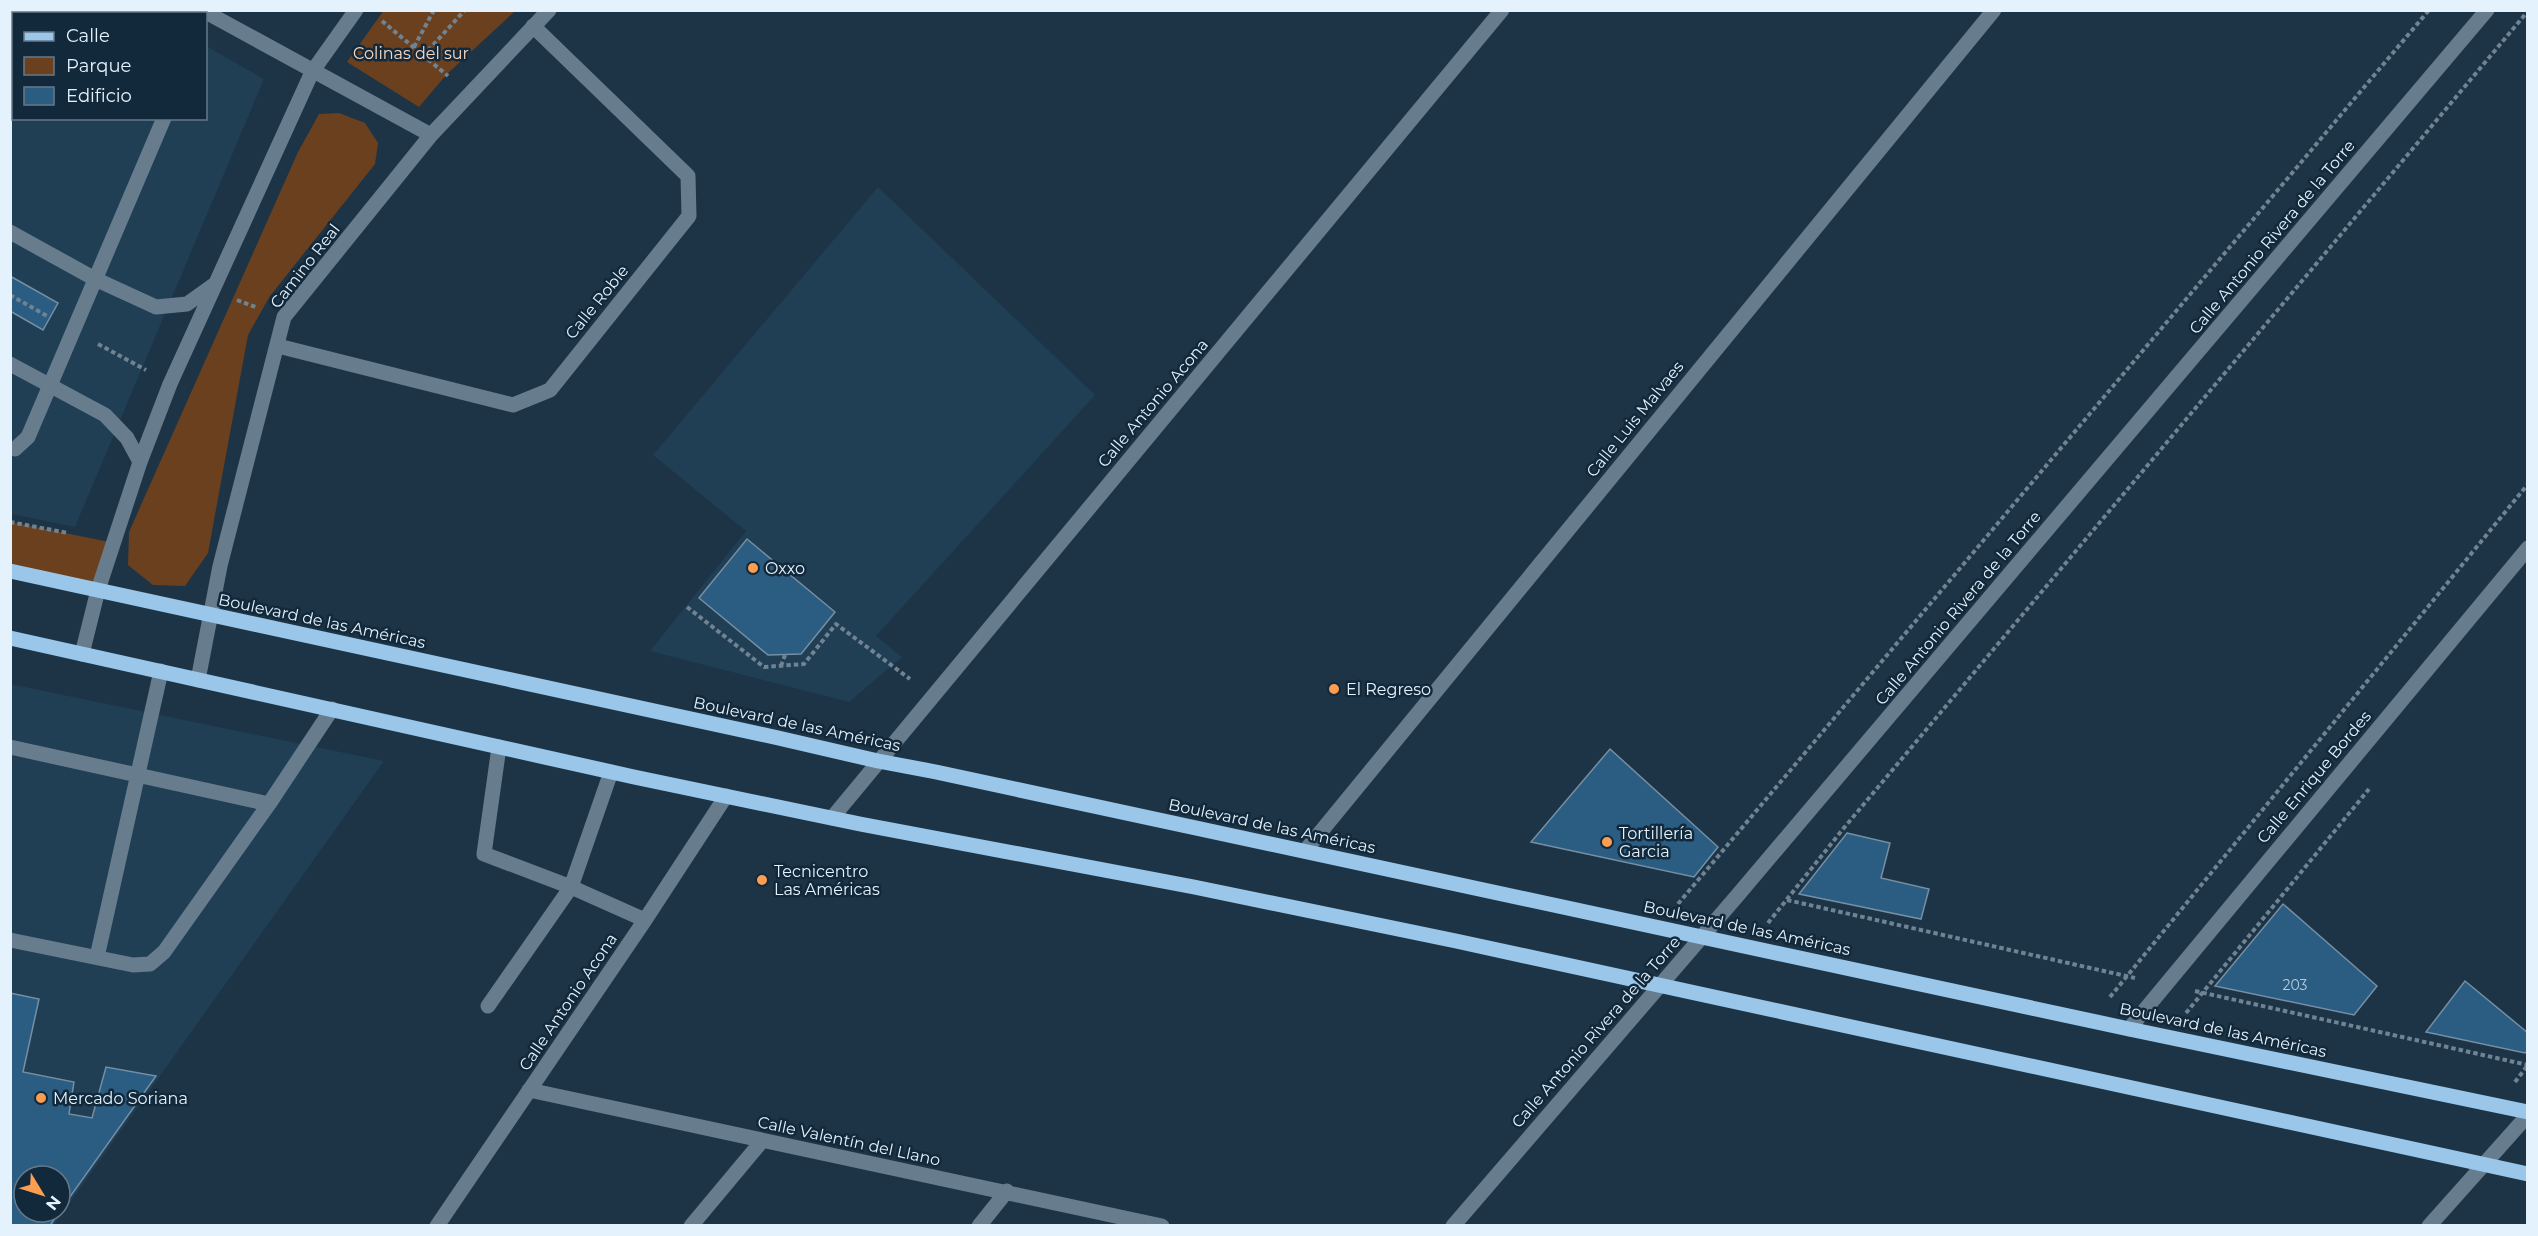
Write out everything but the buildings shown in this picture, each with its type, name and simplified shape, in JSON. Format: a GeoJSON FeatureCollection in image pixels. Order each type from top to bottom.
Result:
{"type":"FeatureCollection","features":[{"type":"Feature","properties":{"kind":"main road","name":"Boulevard de las Américas"},"geometry":{"type":"LineString","coordinates":[[10,571],[774,736],[878,761],[2528,1113]]}},
{"type":"Feature","properties":{"kind":"main road"},"geometry":{"type":"LineString","coordinates":[[10,638],[611,772],[832,818],[1194,886],[2528,1173]]}},
{"type":"Feature","properties":{"kind":"street"},"geometry":{"type":"LineString","coordinates":[[82,654],[98,590],[140,462],[171,384],[312,72],[356,10]]}},
{"type":"Feature","properties":{"kind":"street","name":"Camino Real"},"geometry":{"type":"LineString","coordinates":[[198,680],[209,615],[284,317],[431,135],[549,10]]}},
{"type":"Feature","properties":{"kind":"street","name":"Calle Antonio Acona"},"geometry":{"type":"LineString","coordinates":[[832,818],[1503,10]]}},
{"type":"Feature","properties":{"kind":"street","name":"Calle Luis Malvaes"},"geometry":{"type":"LineString","coordinates":[[1305,851],[1994,10]]}},
{"type":"Feature","properties":{"kind":"street","name":"Calle Antonio Rivera de la Torre"},"geometry":{"type":"LineString","coordinates":[[1453,1226],[1702,937],[2487,10]]}},
{"type":"Feature","properties":{"kind":"street"},"geometry":{"type":"LineString","coordinates":[[207,13],[431,135]]}},
{"type":"Feature","properties":{"kind":"street","name":"Calle Roble"},"geometry":{"type":"LineString","coordinates":[[278,346],[513,405],[550,390],[689,216],[688,176],[533,26]]}},
{"type":"Feature","properties":{"kind":"street"},"geometry":{"type":"LineString","coordinates":[[12,448],[28,437],[163,120]]}},
{"type":"Feature","properties":{"kind":"street"},"geometry":{"type":"LineString","coordinates":[[10,232],[95,279],[156,307],[187,304],[215,287]]}},
{"type":"Feature","properties":{"kind":"street"},"geometry":{"type":"LineString","coordinates":[[10,364],[105,415],[128,438],[140,462]]}},
{"type":"Feature","properties":{"kind":"street","name":"Calle Enrique Bordes"},"geometry":{"type":"LineString","coordinates":[[2129,1029],[2528,548]]}},
{"type":"Feature","properties":{"kind":"street"},"geometry":{"type":"LineString","coordinates":[[97,957],[161,671]]}},
{"type":"Feature","properties":{"kind":"street"},"geometry":{"type":"LineString","coordinates":[[10,940],[133,965],[150,963],[164,952],[270,804],[332,709]]}},
{"type":"Feature","properties":{"kind":"street"},"geometry":{"type":"LineString","coordinates":[[10,747],[270,804]]}},
{"type":"Feature","properties":{"kind":"street"},"geometry":{"type":"LineString","coordinates":[[499,747],[484,854],[571,887],[645,920]]}},
{"type":"Feature","properties":{"kind":"street"},"geometry":{"type":"LineString","coordinates":[[488,1006],[571,887],[611,772]]}},
{"type":"Feature","properties":{"kind":"street","name":"Calle Antonio Acona"},"geometry":{"type":"LineString","coordinates":[[437,1226],[645,920],[726,796]]}},
{"type":"Feature","properties":{"kind":"street","name":"Calle Valentín del Llano"},"geometry":{"type":"LineString","coordinates":[[529,1090],[1162,1226]]}},
{"type":"Feature","properties":{"kind":"street"},"geometry":{"type":"LineString","coordinates":[[2429,1226],[2528,1113]]}},
{"type":"Feature","properties":{"kind":"street"},"geometry":{"type":"LineString","coordinates":[[691,1226],[762,1141]]}},
{"type":"Feature","properties":{"kind":"street"},"geometry":{"type":"LineString","coordinates":[[979,1226],[1007,1191]]}},
{"type":"Feature","properties":{"kind":"path"},"geometry":{"type":"LineString","coordinates":[[414,47],[434,10]]}},
{"type":"Feature","properties":{"kind":"path"},"geometry":{"type":"LineString","coordinates":[[423,56],[465,10]]}},
{"type":"Feature","properties":{"kind":"path"},"geometry":{"type":"LineString","coordinates":[[1658,927],[2429,10]]}},
{"type":"Feature","properties":{"kind":"path"},"geometry":{"type":"LineString","coordinates":[[1749,947],[1843,829],[2528,11]]}},
{"type":"Feature","properties":{"kind":"path"},"geometry":{"type":"LineString","coordinates":[[379,18],[469,93]]}},
{"type":"Feature","properties":{"kind":"path"},"geometry":{"type":"LineString","coordinates":[[215,287],[284,317]]}},
{"type":"Feature","properties":{"kind":"path"},"geometry":{"type":"LineString","coordinates":[[2091,1021],[2528,484]]}},
{"type":"Feature","properties":{"kind":"path"},"geometry":{"type":"LineString","coordinates":[[10,522],[68,533]]}},
{"type":"Feature","properties":{"kind":"path"},"geometry":{"type":"LineString","coordinates":[[687,607],[764,667],[804,664],[836,624],[932,696]]}},
{"type":"Feature","properties":{"kind":"path"},"geometry":{"type":"LineString","coordinates":[[780,666],[785,655]]}},
{"type":"Feature","properties":{"kind":"path"},"geometry":{"type":"LineString","coordinates":[[2167,1037],[2370,787]]}},
{"type":"Feature","properties":{"kind":"shaded area"},"geometry":{"type":"Polygon","coordinates":[[[11,11],[143,11],[146,12],[12,12],[12,120],[207,120],[207,47],[264,79],[75,527],[11,514],[11,11]]]}},
{"type":"Feature","properties":{"kind":"shaded area"},"geometry":{"type":"Polygon","coordinates":[[[878,187],[1095,395],[876,636],[902,657],[849,702],[650,651],[746,531],[653,455],[878,187]]]}},
{"type":"Feature","properties":{"kind":"shaded area"},"geometry":{"type":"Polygon","coordinates":[[[10,684],[384,761],[72,1200],[72,1164],[12,1164],[12,1224],[54,1225],[11,1225],[10,684]]]}},
{"type":"Feature","properties":{"kind":"green space","name":"Colinas del sur"},"geometry":{"type":"Polygon","coordinates":[[[384,10],[515,11],[447,74],[419,107],[347,62],[384,10]]]}},
{"type":"Feature","properties":{"kind":"green space"},"geometry":{"type":"Polygon","coordinates":[[[339,113],[365,123],[378,143],[375,164],[270,296],[248,335],[208,553],[185,586],[153,585],[128,565],[129,532],[298,152],[319,114],[339,113]]]}},
{"type":"Feature","properties":{"kind":"green space"},"geometry":{"type":"Polygon","coordinates":[[[11,522],[114,543],[98,590],[11,571],[11,522]]]}},
{"type":"Feature","properties":{"kind":"place","name":"Oxxo"},"geometry":{"type":"Point","coordinates":[753,568]}},
{"type":"Feature","properties":{"kind":"place","name":"El Regreso"},"geometry":{"type":"Point","coordinates":[1334,689]}},
{"type":"Feature","properties":{"kind":"place","name":"Tortillería Garcia"},"geometry":{"type":"Point","coordinates":[1607,842]}},
{"type":"Feature","properties":{"kind":"place","name":"Tecnicentro Las Américas"},"geometry":{"type":"Point","coordinates":[762,880]}},
{"type":"Feature","properties":{"kind":"place","name":"Mercado Soriana"},"geometry":{"type":"Point","coordinates":[41,1098]}}]}
